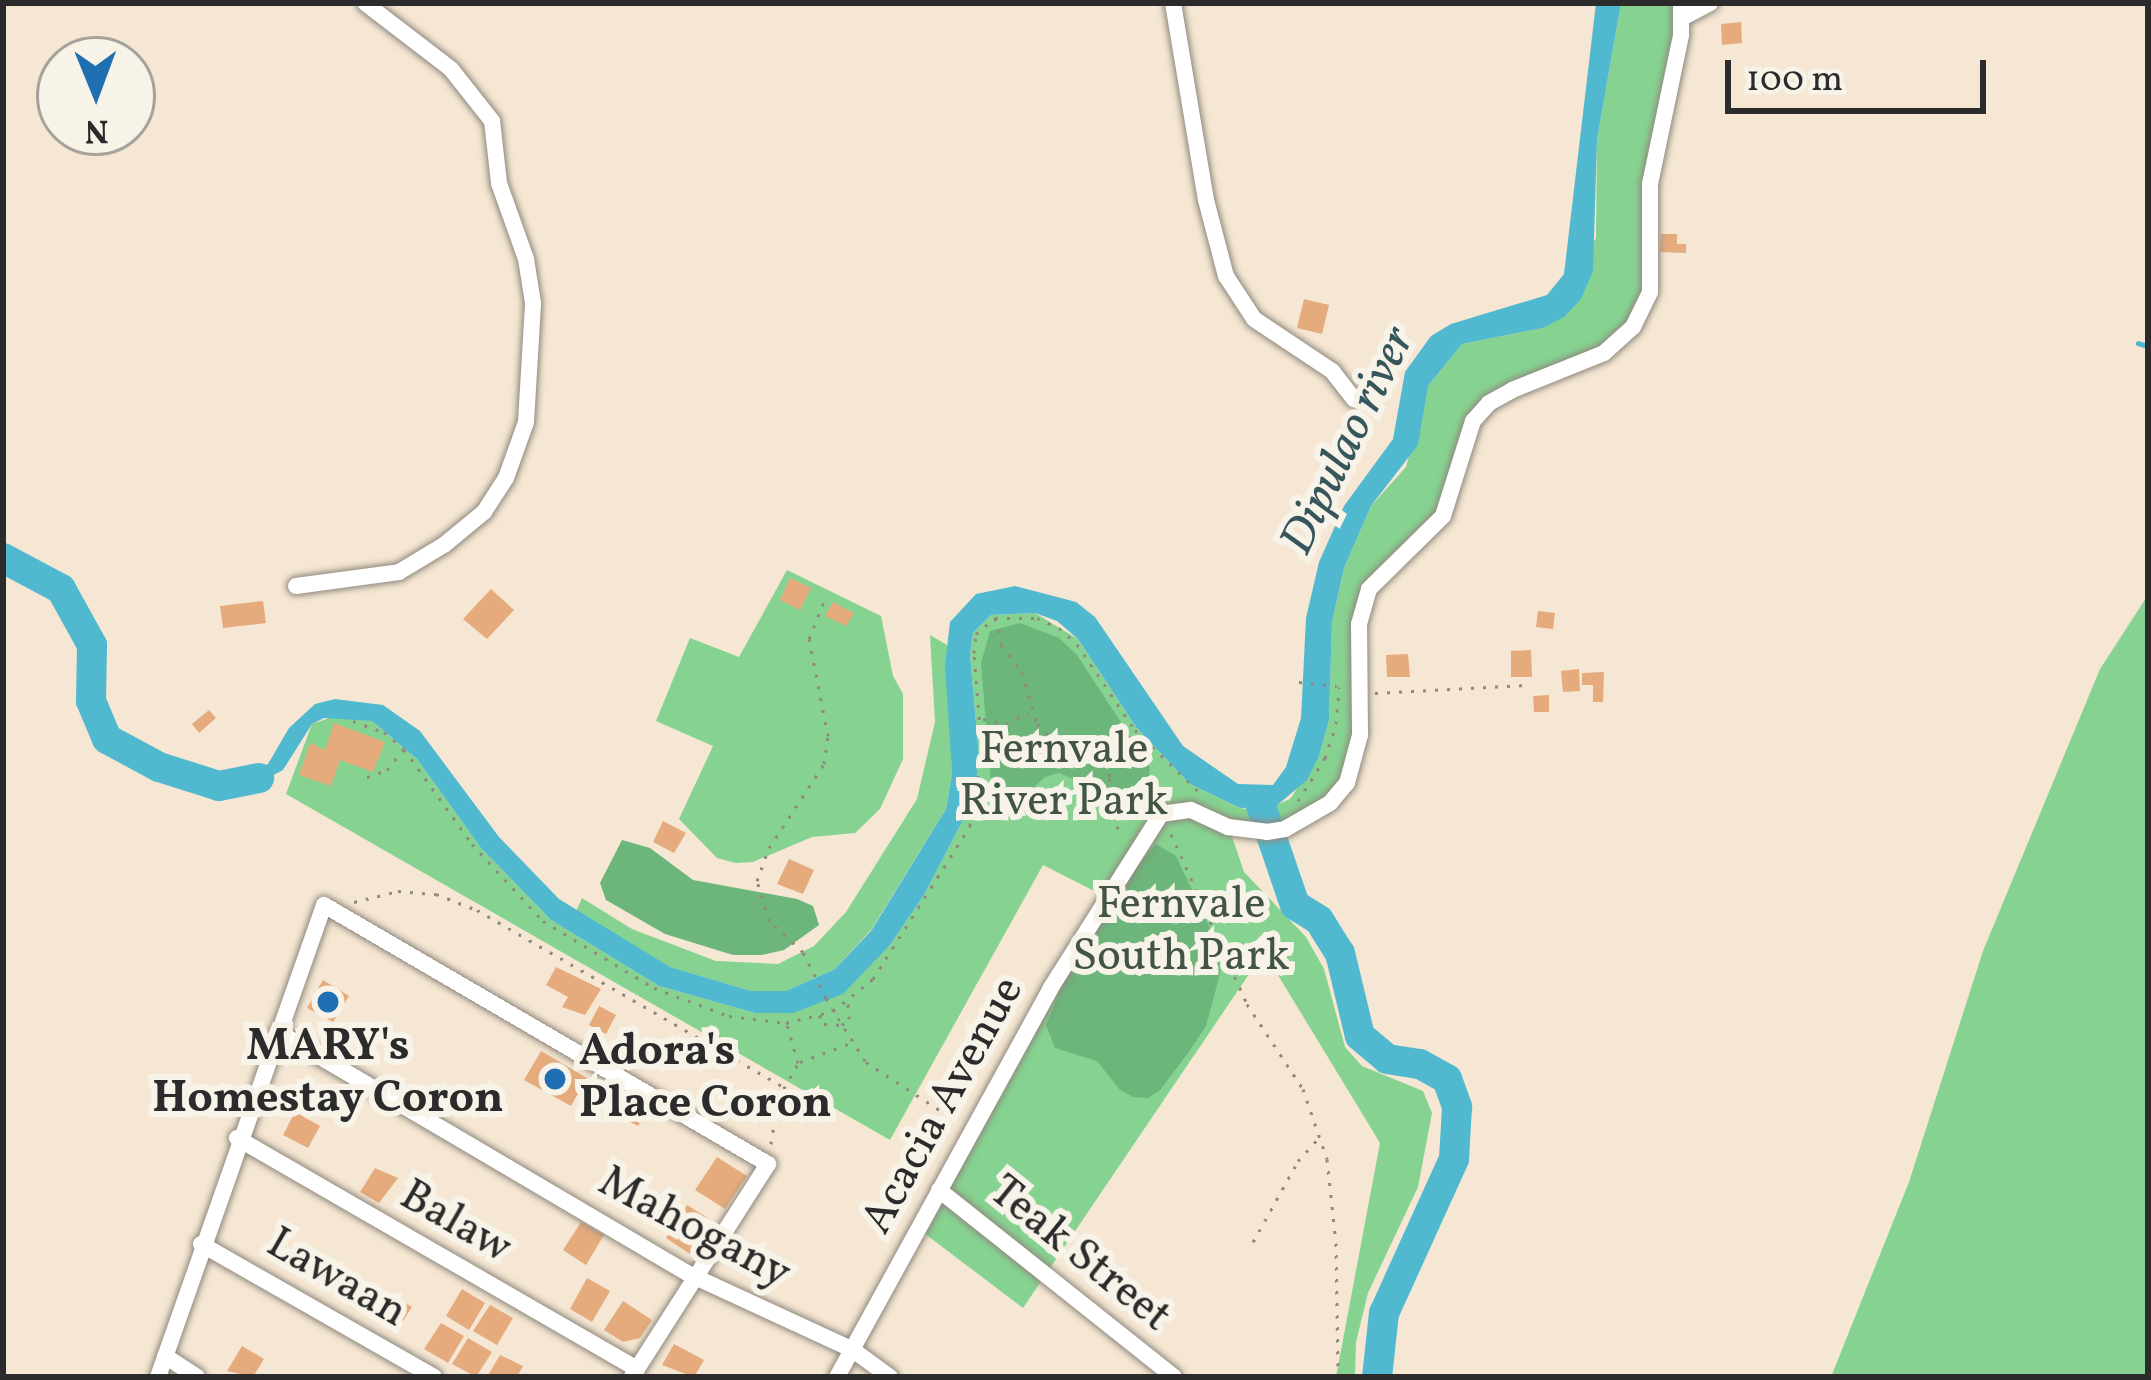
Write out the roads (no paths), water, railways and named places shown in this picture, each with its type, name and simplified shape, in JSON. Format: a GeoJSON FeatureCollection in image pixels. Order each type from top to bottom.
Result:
{"type":"FeatureCollection","features":[{"type":"Feature","properties":{"kind":"street"},"geometry":{"type":"LineString","coordinates":[[296,586],[399,572],[444,545],[484,512],[506,478],[526,422],[533,303],[526,259],[499,183],[492,121],[451,69],[365,3]]}},
{"type":"Feature","properties":{"kind":"street"},"geometry":{"type":"LineString","coordinates":[[1173,3],[1206,200],[1226,276],[1254,319],[1332,371],[1354,399]]}},
{"type":"Feature","properties":{"kind":"street"},"geometry":{"type":"LineString","coordinates":[[1682,10],[1710,3]]}},
{"type":"Feature","properties":{"kind":"street","name":"Acacia Avenue"},"geometry":{"type":"LineString","coordinates":[[837,1377],[1050,989],[1158,818],[1190,810],[1246,832],[1285,830],[1307,819],[1347,783],[1360,735],[1359,624],[1369,590],[1443,516],[1473,421],[1489,403],[1512,390],[1604,353],[1633,327],[1649,292],[1650,184],[1682,10]]}},
{"type":"Feature","properties":{"kind":"street"},"geometry":{"type":"LineString","coordinates":[[158,1377],[237,1138],[330,908],[768,1164],[635,1373]]}},
{"type":"Feature","properties":{"kind":"street","name":"Mahogany"},"geometry":{"type":"LineString","coordinates":[[278,1032],[693,1276],[854,1350],[890,1377]]}},
{"type":"Feature","properties":{"kind":"street","name":"Balaw"},"geometry":{"type":"LineString","coordinates":[[237,1138],[635,1373]]}},
{"type":"Feature","properties":{"kind":"street","name":"Teak Street"},"geometry":{"type":"LineString","coordinates":[[939,1190],[1174,1377]]}},
{"type":"Feature","properties":{"kind":"street","name":"Lawaan"},"geometry":{"type":"LineString","coordinates":[[202,1244],[434,1377]]}},
{"type":"Feature","properties":{"kind":"street"},"geometry":{"type":"LineString","coordinates":[[165,1356],[197,1377]]}},
{"type":"Feature","properties":{"kind":"water"},"geometry":{"type":"Polygon","coordinates":[[[1596,3],[1621,3],[1597,140],[1593,271],[1581,299],[1564,317],[1543,328],[1462,344],[1428,386],[1418,445],[1371,506],[1344,568],[1332,622],[1329,720],[1319,756],[1307,780],[1275,807],[1240,808],[1190,784],[1136,727],[1078,639],[1057,621],[1035,613],[991,615],[973,633],[970,655],[979,757],[975,797],[924,895],[890,945],[843,994],[793,1013],[755,1013],[659,986],[551,920],[481,848],[417,759],[372,721],[324,718],[312,724],[283,770],[249,788],[219,786],[268,764],[289,728],[315,704],[335,699],[383,705],[420,731],[499,837],[559,899],[670,967],[751,991],[786,991],[835,969],[871,931],[946,809],[952,773],[945,665],[950,622],[976,594],[1015,586],[1076,602],[1095,617],[1183,746],[1238,784],[1273,785],[1286,767],[1301,718],[1306,618],[1319,562],[1344,506],[1393,439],[1405,372],[1431,336],[1451,324],[1547,295],[1564,274],[1596,3]]]}},
{"type":"Feature","properties":{"kind":"waterway"},"geometry":{"type":"LineString","coordinates":[[2138,343],[2148,346]]}},
{"type":"Feature","properties":{"kind":"waterway","name":"Dipulao river"},"geometry":{"type":"LineString","coordinates":[[3,558],[61,589],[92,645],[91,701],[107,739],[159,767],[219,786],[259,778]]}},
{"type":"Feature","properties":{"kind":"waterway"},"geometry":{"type":"LineString","coordinates":[[1260,803],[1295,905],[1319,920],[1340,953],[1360,1036],[1387,1059],[1420,1064],[1447,1079],[1457,1107],[1454,1159],[1384,1313],[1377,1377]]}},
{"type":"Feature","properties":{"kind":"place","name":"MARY's Homestay Coron"},"geometry":{"type":"Point","coordinates":[328,1002]}},
{"type":"Feature","properties":{"kind":"place","name":"Adora's Place Coron"},"geometry":{"type":"Point","coordinates":[555,1079]}},
{"type":"Feature","properties":{"kind":"park label","name":"Fernvale River Park"},"geometry":{"type":"Point","coordinates":[1064,777]}},
{"type":"Feature","properties":{"kind":"park label","name":"Fernvale South Park"},"geometry":{"type":"Point","coordinates":[1181,932]}}]}
